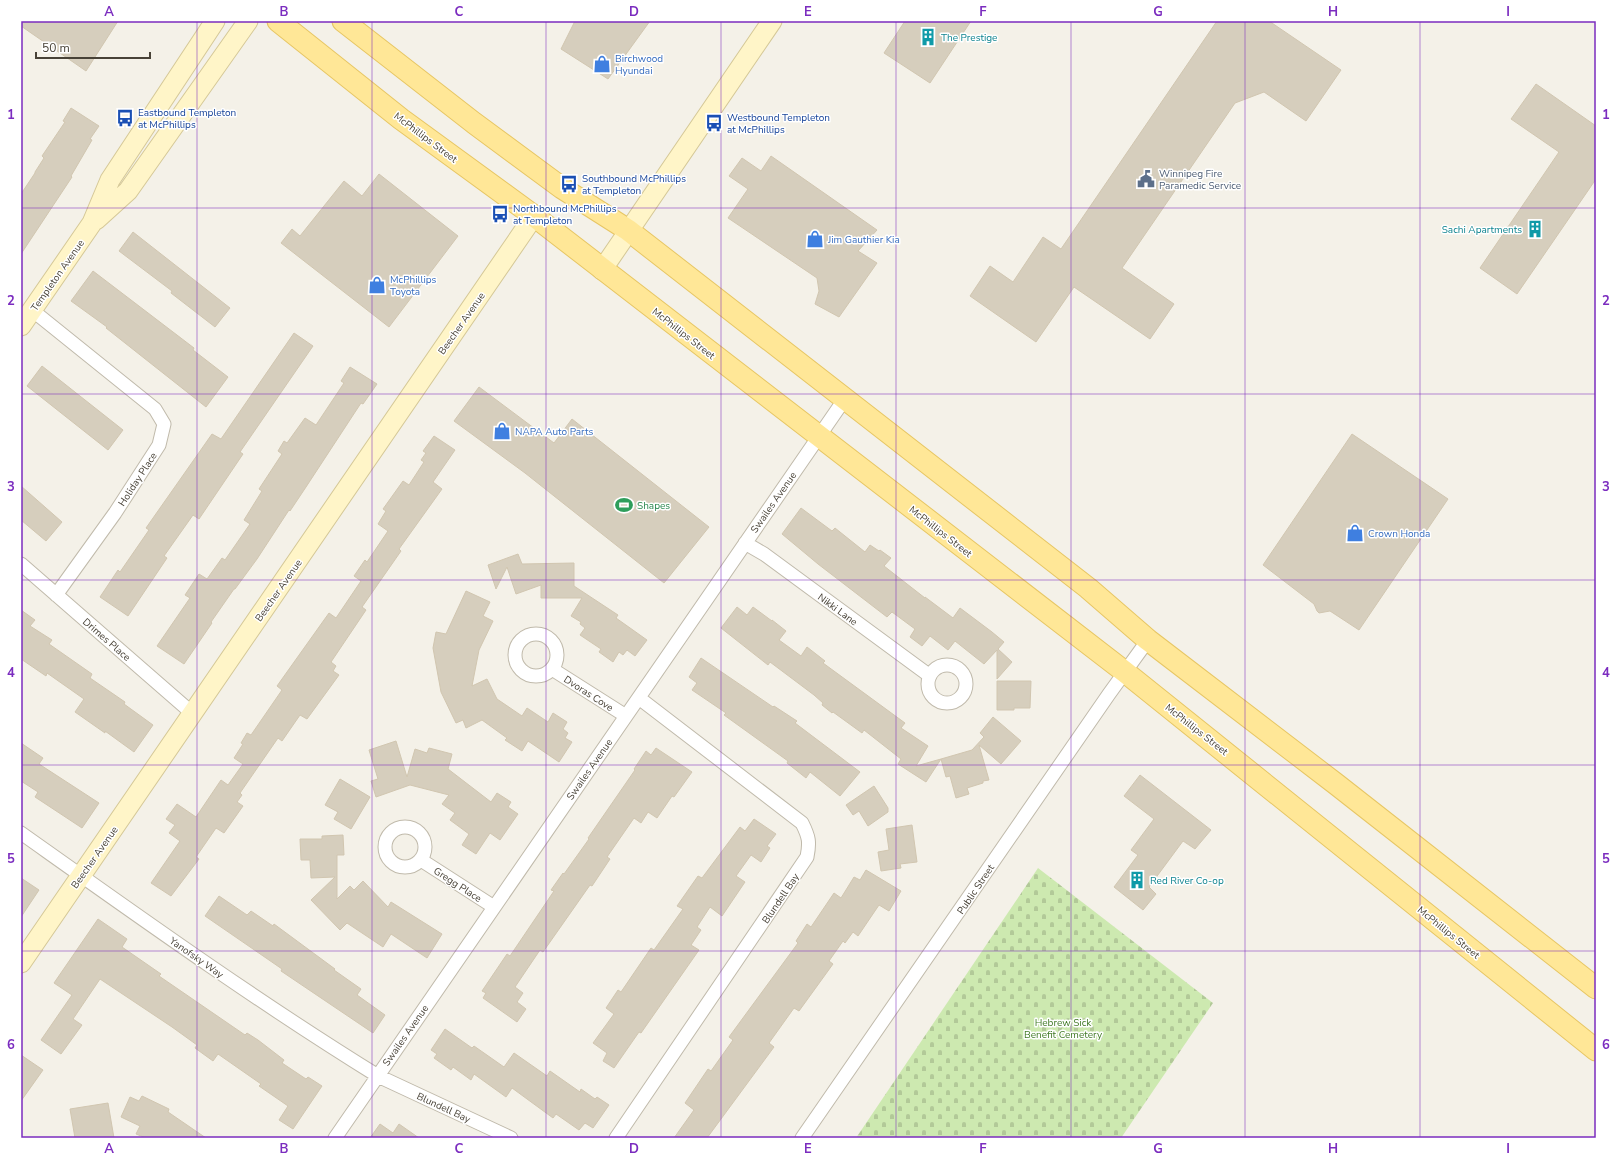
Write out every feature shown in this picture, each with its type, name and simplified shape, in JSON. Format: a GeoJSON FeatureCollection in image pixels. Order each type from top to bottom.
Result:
{"type":"FeatureCollection","features":[{"type":"Feature","properties":{"kind":"main road","name":"McPhillips Street"},"geometry":{"type":"LineString","coordinates":[[278,21],[401,119],[534,216],[602,270],[1125,672],[1596,1050]]}},
{"type":"Feature","properties":{"kind":"main road"},"geometry":{"type":"LineString","coordinates":[[343,21],[474,123],[562,188],[628,230],[844,400],[1088,588],[1148,640],[1331,780],[1596,988]]}},
{"type":"Feature","properties":{"kind":"street","name":"Templeton Avenue"},"geometry":{"type":"LineString","coordinates":[[21,326],[92,223],[110,180],[215,21]]}},
{"type":"Feature","properties":{"kind":"street","name":"Templeton Avenue"},"geometry":{"type":"LineString","coordinates":[[92,223],[128,191],[248,21]]}},
{"type":"Feature","properties":{"kind":"street"},"geometry":{"type":"LineString","coordinates":[[602,270],[772,21]]}},
{"type":"Feature","properties":{"kind":"street","name":"Beecher Avenue"},"geometry":{"type":"LineString","coordinates":[[21,963],[534,216]]}},
{"type":"Feature","properties":{"kind":"street","name":"Holiday Place"},"geometry":{"type":"LineString","coordinates":[[32,310],[155,409],[164,424],[159,446],[115,513],[56,595]]}},
{"type":"Feature","properties":{"kind":"street","name":"Swailes Avenue"},"geometry":{"type":"LineString","coordinates":[[335,1138],[844,400]]}},
{"type":"Feature","properties":{"kind":"street","name":"Nikki Lane"},"geometry":{"type":"LineString","coordinates":[[745,543],[770,559],[930,676]]}},
{"type":"Feature","properties":{"kind":"street","name":"Drimes Place"},"geometry":{"type":"LineString","coordinates":[[21,564],[192,713]]}},
{"type":"Feature","properties":{"kind":"street","name":"Public Street"},"geometry":{"type":"LineString","coordinates":[[802,1138],[1148,640]]}},
{"type":"Feature","properties":{"kind":"street","name":"Dvoras Cove"},"geometry":{"type":"LineString","coordinates":[[552,669],[626,716]]}},
{"type":"Feature","properties":{"kind":"street","name":"Blundell Bay"},"geometry":{"type":"LineString","coordinates":[[616,1138],[807,857],[809,847],[809,837],[802,823],[639,698]]}},
{"type":"Feature","properties":{"kind":"street","name":"Yanofsky Way"},"geometry":{"type":"LineString","coordinates":[[21,833],[201,960],[299,1026],[378,1076]]}},
{"type":"Feature","properties":{"kind":"street","name":"Gregg Place"},"geometry":{"type":"LineString","coordinates":[[421,860],[494,907]]}},
{"type":"Feature","properties":{"kind":"street","name":"Blundell Bay"},"geometry":{"type":"LineString","coordinates":[[378,1076],[511,1138]]}},
{"type":"Feature","properties":{"kind":"green space","name":"Hebrew Sick Benefit Cemetery"},"geometry":{"type":"Polygon","coordinates":[[[1038,868],[1213,1003],[1121,1138],[856,1138],[1038,868]]]}},
{"type":"Feature","properties":{"kind":"building"},"geometry":{"type":"Polygon","coordinates":[[[21,21],[118,21],[86,71],[21,26],[21,21]]]}},
{"type":"Feature","properties":{"kind":"building","name":"Birchwood Hyundai"},"geometry":{"type":"Polygon","coordinates":[[[575,21],[650,21],[608,79],[561,49],[575,21]]]}},
{"type":"Feature","properties":{"kind":"building","name":"The Prestige"},"geometry":{"type":"Polygon","coordinates":[[[905,21],[971,21],[930,83],[884,53],[905,21]]]}},
{"type":"Feature","properties":{"kind":"building","name":"Winnipeg Fire Paramedic Service"},"geometry":{"type":"Polygon","coordinates":[[[1217,21],[1269,21],[1341,70],[1306,121],[1264,92],[1235,103],[1122,268],[1174,304],[1150,339],[1074,287],[1036,342],[970,296],[990,266],[1013,282],[1043,237],[1061,249],[1217,21]]]}},
{"type":"Feature","properties":{"kind":"building","name":"Sachi Apartments"},"geometry":{"type":"Polygon","coordinates":[[[1536,84],[1596,126],[1596,179],[1517,294],[1480,268],[1559,152],[1511,119],[1536,84]]]}},
{"type":"Feature","properties":{"kind":"building"},"geometry":{"type":"Polygon","coordinates":[[[71,108],[99,126],[90,139],[92,140],[71,176],[72,177],[21,254],[21,194],[44,158],[42,156],[65,122],[63,121],[71,108]]]}},
{"type":"Feature","properties":{"kind":"building","name":"Jim Gauthier Kia"},"geometry":{"type":"Polygon","coordinates":[[[771,156],[877,230],[858,251],[877,263],[839,317],[815,304],[819,291],[817,278],[728,218],[748,189],[729,176],[742,158],[761,171],[771,156]]]}},
{"type":"Feature","properties":{"kind":"building","name":"McPhillips Toyota"},"geometry":{"type":"Polygon","coordinates":[[[379,174],[458,236],[389,327],[281,243],[292,229],[300,236],[344,181],[362,196],[379,174]]]}},
{"type":"Feature","properties":{"kind":"building"},"geometry":{"type":"Polygon","coordinates":[[[133,232],[230,308],[215,327],[171,293],[172,291],[119,251],[133,232]]]}},
{"type":"Feature","properties":{"kind":"building"},"geometry":{"type":"Polygon","coordinates":[[[93,271],[194,348],[193,350],[228,377],[206,407],[106,328],[107,327],[71,301],[93,271]]]}},
{"type":"Feature","properties":{"kind":"building"},"geometry":{"type":"Polygon","coordinates":[[[294,333],[313,346],[240,452],[243,454],[199,519],[193,515],[164,556],[167,558],[128,616],[100,597],[118,570],[120,572],[149,530],[146,528],[212,434],[221,439],[294,333]]]}},
{"type":"Feature","properties":{"kind":"building"},"geometry":{"type":"Polygon","coordinates":[[[42,366],[123,430],[108,450],[27,386],[42,366]]]}},
{"type":"Feature","properties":{"kind":"building"},"geometry":{"type":"Polygon","coordinates":[[[350,367],[377,384],[363,404],[361,403],[290,511],[289,510],[257,559],[211,622],[212,623],[184,664],[157,646],[190,598],[185,595],[199,574],[207,579],[222,558],[225,560],[250,524],[244,520],[262,491],[259,489],[282,454],[278,451],[284,441],[287,443],[305,418],[316,425],[344,383],[341,381],[350,367]]]}},
{"type":"Feature","properties":{"kind":"building","name":"Shapes"},"geometry":{"type":"Polygon","coordinates":[[[479,387],[554,443],[572,419],[709,527],[664,583],[525,473],[454,421],[479,387]]]}},
{"type":"Feature","properties":{"kind":"building","name":"Crown Honda"},"geometry":{"type":"Polygon","coordinates":[[[1352,434],[1448,499],[1359,630],[1330,611],[1319,613],[1314,604],[1263,565],[1352,434]]]}},
{"type":"Feature","properties":{"kind":"building"},"geometry":{"type":"Polygon","coordinates":[[[434,436],[455,450],[433,482],[442,489],[399,549],[401,551],[362,607],[366,610],[331,662],[336,666],[333,671],[339,675],[307,719],[300,715],[282,741],[278,738],[240,793],[242,795],[237,802],[243,806],[224,833],[216,828],[196,857],[199,859],[171,896],[151,883],[180,841],[169,833],[175,825],[166,819],[177,804],[196,817],[221,780],[228,785],[243,764],[234,758],[243,744],[241,743],[247,733],[251,735],[282,690],[277,686],[329,613],[336,618],[361,581],[354,576],[365,560],[367,562],[388,531],[378,524],[386,511],[383,509],[403,481],[409,485],[424,462],[421,460],[426,453],[423,451],[434,436]]]}},
{"type":"Feature","properties":{"kind":"building"},"geometry":{"type":"Polygon","coordinates":[[[21,486],[62,522],[46,541],[21,520],[21,486]]]}},
{"type":"Feature","properties":{"kind":"building"},"geometry":{"type":"Polygon","coordinates":[[[801,508],[832,531],[835,528],[865,552],[870,545],[879,551],[880,550],[891,558],[884,566],[953,618],[960,608],[1004,642],[998,649],[1012,662],[997,679],[997,650],[984,664],[955,641],[948,650],[930,636],[922,646],[910,637],[915,629],[892,612],[887,617],[818,564],[782,534],[801,508]]]}},
{"type":"Feature","properties":{"kind":"building"},"geometry":{"type":"Polygon","coordinates":[[[518,554],[522,564],[574,563],[574,586],[618,615],[616,618],[647,640],[635,656],[627,650],[623,655],[619,652],[613,662],[599,652],[601,649],[580,635],[585,628],[580,624],[581,622],[571,616],[582,598],[541,598],[541,585],[516,594],[507,567],[496,589],[488,565],[518,554]]]}},
{"type":"Feature","properties":{"kind":"building"},"geometry":{"type":"Polygon","coordinates":[[[466,591],[490,602],[483,616],[493,621],[479,650],[472,686],[487,679],[497,699],[522,716],[527,708],[548,722],[553,713],[567,722],[563,729],[568,733],[565,738],[572,742],[559,762],[528,741],[522,751],[505,740],[507,738],[482,720],[466,728],[463,720],[456,723],[441,692],[433,648],[436,632],[446,634],[466,591]]]}},
{"type":"Feature","properties":{"kind":"building"},"geometry":{"type":"Polygon","coordinates":[[[737,607],[747,615],[753,607],[772,620],[786,631],[779,640],[801,656],[807,647],[825,661],[823,663],[905,723],[901,728],[928,746],[916,766],[941,759],[926,782],[898,764],[901,759],[864,730],[862,733],[833,712],[832,713],[822,705],[823,703],[814,695],[770,662],[768,665],[721,628],[737,607]]]}},
{"type":"Feature","properties":{"kind":"building"},"geometry":{"type":"Polygon","coordinates":[[[21,610],[35,620],[30,626],[52,640],[49,644],[92,674],[90,678],[125,702],[124,704],[153,725],[134,752],[75,712],[84,699],[47,673],[46,676],[21,659],[21,610]]]}},
{"type":"Feature","properties":{"kind":"building"},"geometry":{"type":"Polygon","coordinates":[[[701,658],[773,707],[774,706],[797,721],[795,723],[860,772],[840,796],[810,772],[806,778],[787,763],[788,761],[724,715],[726,713],[692,690],[697,683],[689,677],[701,658]]]}},
{"type":"Feature","properties":{"kind":"building"},"geometry":{"type":"Polygon","coordinates":[[[997,681],[1031,681],[1030,708],[997,710],[997,681]]]}},
{"type":"Feature","properties":{"kind":"building"},"geometry":{"type":"Polygon","coordinates":[[[993,717],[1021,741],[1001,764],[979,745],[989,780],[967,788],[969,794],[956,798],[950,776],[946,777],[941,759],[972,750],[984,737],[980,733],[993,717]]]}},
{"type":"Feature","properties":{"kind":"building"},"geometry":{"type":"Polygon","coordinates":[[[396,741],[407,777],[415,749],[427,753],[429,748],[452,754],[448,769],[491,802],[497,793],[511,802],[508,807],[518,814],[500,840],[490,833],[476,854],[462,845],[469,834],[450,820],[455,813],[442,804],[449,795],[410,785],[376,797],[371,781],[378,779],[369,750],[396,741]]]}},
{"type":"Feature","properties":{"kind":"building"},"geometry":{"type":"Polygon","coordinates":[[[21,743],[43,758],[39,764],[99,803],[82,828],[35,797],[38,792],[21,781],[21,743]]]}},
{"type":"Feature","properties":{"kind":"building"},"geometry":{"type":"Polygon","coordinates":[[[656,748],[692,772],[674,797],[672,796],[657,818],[648,812],[641,823],[634,818],[607,857],[610,859],[592,886],[590,885],[543,952],[540,950],[515,987],[523,993],[517,1002],[526,1009],[517,1022],[483,998],[486,993],[482,991],[507,954],[510,956],[554,891],[551,890],[589,839],[588,838],[635,770],[634,769],[646,751],[651,755],[656,748]]]}},
{"type":"Feature","properties":{"kind":"building"},"geometry":{"type":"Polygon","coordinates":[[[1140,775],[1211,830],[1195,849],[1183,841],[1149,887],[1156,894],[1143,910],[1114,887],[1138,855],[1131,850],[1154,819],[1124,796],[1140,775]]]}},
{"type":"Feature","properties":{"kind":"building"},"geometry":{"type":"Polygon","coordinates":[[[340,779],[370,797],[351,829],[334,819],[338,812],[325,805],[340,779]]]}},
{"type":"Feature","properties":{"kind":"building"},"geometry":{"type":"Polygon","coordinates":[[[874,786],[888,808],[888,812],[868,826],[859,811],[853,815],[846,805],[874,786]]]}},
{"type":"Feature","properties":{"kind":"building"},"geometry":{"type":"Polygon","coordinates":[[[754,819],[776,834],[767,846],[770,848],[761,862],[751,855],[736,876],[745,882],[722,916],[710,907],[697,927],[701,930],[691,945],[699,950],[641,1033],[639,1032],[614,1068],[603,1061],[607,1053],[593,1043],[614,1014],[606,1008],[618,990],[621,992],[651,948],[654,950],[683,909],[677,906],[698,876],[702,878],[740,827],[745,831],[754,819]]]}},
{"type":"Feature","properties":{"kind":"building"},"geometry":{"type":"Polygon","coordinates":[[[912,825],[917,862],[900,864],[901,868],[881,871],[878,852],[889,850],[886,829],[912,825]]]}},
{"type":"Feature","properties":{"kind":"building"},"geometry":{"type":"Polygon","coordinates":[[[343,835],[344,855],[337,855],[337,899],[350,886],[354,890],[363,881],[388,907],[391,902],[442,934],[427,958],[391,934],[383,947],[347,923],[340,930],[311,900],[335,877],[311,878],[310,860],[301,860],[300,839],[322,839],[322,836],[343,835]]]}},
{"type":"Feature","properties":{"kind":"building"},"geometry":{"type":"Polygon","coordinates":[[[866,870],[901,891],[889,911],[879,905],[858,936],[853,932],[845,943],[843,941],[829,961],[833,964],[799,1011],[794,1008],[769,1043],[774,1047],[707,1138],[674,1138],[694,1110],[685,1103],[708,1069],[711,1071],[733,1040],[729,1037],[798,943],[796,941],[807,924],[811,927],[834,893],[841,898],[854,877],[860,880],[866,870]]]}},
{"type":"Feature","properties":{"kind":"building"},"geometry":{"type":"Polygon","coordinates":[[[21,878],[39,890],[21,917],[21,878]]]}},
{"type":"Feature","properties":{"kind":"building"},"geometry":{"type":"Polygon","coordinates":[[[219,896],[247,915],[251,911],[273,926],[274,924],[361,989],[357,995],[385,1015],[373,1033],[281,971],[282,969],[205,916],[219,896]]]}},
{"type":"Feature","properties":{"kind":"building"},"geometry":{"type":"Polygon","coordinates":[[[98,919],[127,939],[122,947],[161,974],[159,976],[245,1035],[247,1033],[258,1040],[284,1060],[282,1063],[306,1079],[308,1077],[322,1086],[293,1129],[279,1120],[288,1106],[259,1086],[261,1084],[218,1054],[213,1061],[195,1048],[197,1045],[100,979],[73,1019],[82,1025],[61,1054],[41,1040],[72,995],[54,983],[98,919]]]}},
{"type":"Feature","properties":{"kind":"building"},"geometry":{"type":"Polygon","coordinates":[[[445,1029],[472,1048],[474,1046],[504,1067],[514,1053],[547,1076],[550,1071],[580,1092],[581,1089],[595,1099],[597,1097],[609,1105],[593,1128],[585,1123],[579,1130],[556,1114],[553,1118],[512,1088],[506,1097],[474,1074],[471,1080],[453,1067],[451,1070],[434,1058],[437,1054],[431,1050],[445,1029]]]}},
{"type":"Feature","properties":{"kind":"building"},"geometry":{"type":"Polygon","coordinates":[[[21,1055],[43,1070],[21,1101],[21,1055]]]}},
{"type":"Feature","properties":{"kind":"building"},"geometry":{"type":"Polygon","coordinates":[[[142,1096],[169,1109],[168,1112],[206,1138],[146,1138],[136,1134],[140,1126],[121,1117],[130,1097],[139,1101],[142,1096]]]}},
{"type":"Feature","properties":{"kind":"building"},"geometry":{"type":"Polygon","coordinates":[[[108,1103],[114,1138],[75,1138],[70,1109],[108,1103]]]}},
{"type":"Feature","properties":{"kind":"building"},"geometry":{"type":"Polygon","coordinates":[[[380,1124],[393,1133],[399,1124],[419,1138],[370,1138],[380,1124]]]}},
{"type":"Feature","properties":{"kind":"place","name":"The Prestige"},"geometry":{"type":"Point","coordinates":[928,37]}},
{"type":"Feature","properties":{"kind":"place","name":"Birchwood Hyundai"},"geometry":{"type":"Point","coordinates":[602,64]}},
{"type":"Feature","properties":{"kind":"place","name":"Eastbound Templeton at McPhillips"},"geometry":{"type":"Point","coordinates":[125,118]}},
{"type":"Feature","properties":{"kind":"place","name":"Westbound Templeton at McPhillips"},"geometry":{"type":"Point","coordinates":[714,123]}},
{"type":"Feature","properties":{"kind":"place","name":"Winnipeg Fire Paramedic Service"},"geometry":{"type":"Point","coordinates":[1146,179]}},
{"type":"Feature","properties":{"kind":"place","name":"Southbound McPhillips at Templeton"},"geometry":{"type":"Point","coordinates":[569,184]}},
{"type":"Feature","properties":{"kind":"place","name":"Northbound McPhillips at Templeton"},"geometry":{"type":"Point","coordinates":[500,214]}},
{"type":"Feature","properties":{"kind":"place","name":"Sachi Apartments"},"geometry":{"type":"Point","coordinates":[1535,229]}},
{"type":"Feature","properties":{"kind":"place","name":"Jim Gauthier Kia"},"geometry":{"type":"Point","coordinates":[815,239]}},
{"type":"Feature","properties":{"kind":"place","name":"McPhillips Toyota"},"geometry":{"type":"Point","coordinates":[377,285]}},
{"type":"Feature","properties":{"kind":"place","name":"NAPA Auto Parts"},"geometry":{"type":"Point","coordinates":[502,431]}},
{"type":"Feature","properties":{"kind":"place","name":"Shapes"},"geometry":{"type":"Point","coordinates":[624,505]}},
{"type":"Feature","properties":{"kind":"place","name":"Crown Honda"},"geometry":{"type":"Point","coordinates":[1355,533]}},
{"type":"Feature","properties":{"kind":"place","name":"Red River Co-op"},"geometry":{"type":"Point","coordinates":[1137,880]}}]}
